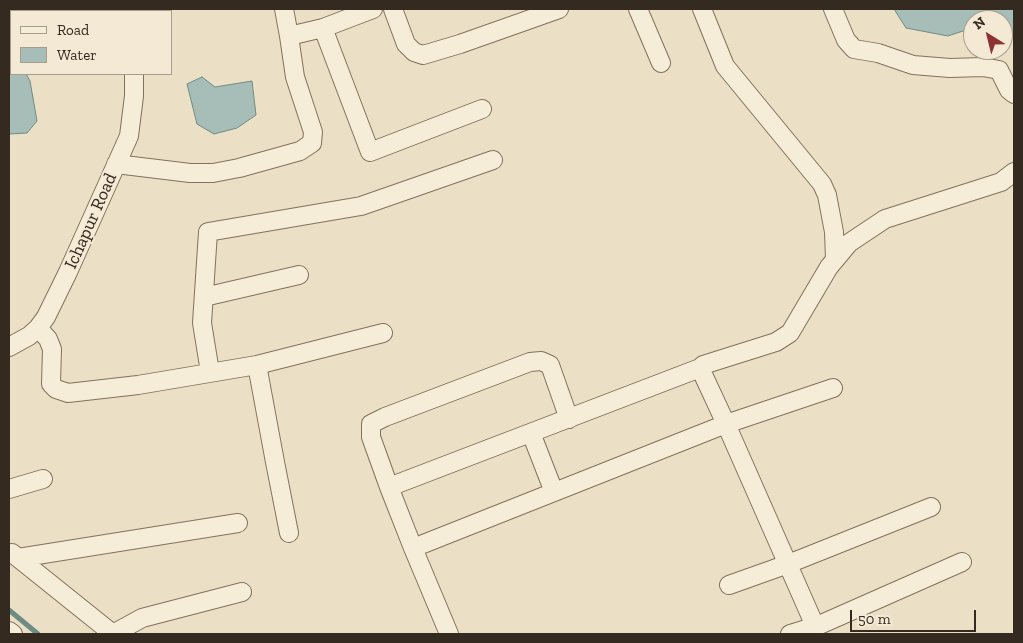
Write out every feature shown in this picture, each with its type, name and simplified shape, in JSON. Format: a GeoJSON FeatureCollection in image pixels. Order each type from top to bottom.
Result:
{"type":"FeatureCollection","features":[{"type":"Feature","properties":{"kind":"street"},"geometry":{"type":"LineString","coordinates":[[116,164],[190,173],[213,172],[239,168],[300,151],[312,143],[313,132],[295,77],[284,9]]}},
{"type":"Feature","properties":{"kind":"street"},"geometry":{"type":"LineString","coordinates":[[289,36],[322,28],[373,9]]}},
{"type":"Feature","properties":{"kind":"street"},"geometry":{"type":"LineString","coordinates":[[393,9],[406,44],[414,52],[423,55],[559,9]]}},
{"type":"Feature","properties":{"kind":"street"},"geometry":{"type":"LineString","coordinates":[[638,9],[662,63]]}},
{"type":"Feature","properties":{"kind":"street"},"geometry":{"type":"LineString","coordinates":[[702,9],[725,66],[822,184],[827,195],[834,232],[835,260]]}},
{"type":"Feature","properties":{"kind":"street"},"geometry":{"type":"LineString","coordinates":[[833,9],[846,40],[854,49],[864,52],[878,52],[913,65],[950,68],[983,67],[999,70],[1009,90],[1014,94]]}},
{"type":"Feature","properties":{"kind":"street"},"geometry":{"type":"LineString","coordinates":[[322,28],[370,152],[482,109]]}},
{"type":"Feature","properties":{"kind":"street","name":"Ichapur Road"},"geometry":{"type":"LineString","coordinates":[[9,347],[38,328],[46,317],[68,272],[129,136],[134,96],[134,75]]}},
{"type":"Feature","properties":{"kind":"street"},"geometry":{"type":"LineString","coordinates":[[210,372],[202,323],[208,232],[361,206],[493,160]]}},
{"type":"Feature","properties":{"kind":"street"},"geometry":{"type":"LineString","coordinates":[[389,487],[700,368],[703,365],[776,342],[790,333],[829,267],[849,243],[885,219],[1002,182],[1014,172]]}},
{"type":"Feature","properties":{"kind":"street"},"geometry":{"type":"LineString","coordinates":[[204,297],[300,275]]}},
{"type":"Feature","properties":{"kind":"street"},"geometry":{"type":"LineString","coordinates":[[38,328],[48,339],[52,349],[51,384],[56,389],[68,392],[138,385],[257,365],[383,333]]}},
{"type":"Feature","properties":{"kind":"street"},"geometry":{"type":"LineString","coordinates":[[449,634],[412,548],[389,487],[371,436],[371,424],[521,365],[541,361],[550,365],[570,418]]}},
{"type":"Feature","properties":{"kind":"street"},"geometry":{"type":"LineString","coordinates":[[257,365],[290,533]]}},
{"type":"Feature","properties":{"kind":"street"},"geometry":{"type":"LineString","coordinates":[[700,368],[813,624],[816,626]]}},
{"type":"Feature","properties":{"kind":"street"},"geometry":{"type":"LineString","coordinates":[[412,548],[726,424],[833,388]]}},
{"type":"Feature","properties":{"kind":"street"},"geometry":{"type":"LineString","coordinates":[[531,433],[554,492]]}},
{"type":"Feature","properties":{"kind":"street"},"geometry":{"type":"LineString","coordinates":[[9,489],[43,479]]}},
{"type":"Feature","properties":{"kind":"street"},"geometry":{"type":"LineString","coordinates":[[729,585],[788,564],[931,507]]}},
{"type":"Feature","properties":{"kind":"street"},"geometry":{"type":"LineString","coordinates":[[13,554],[238,523]]}},
{"type":"Feature","properties":{"kind":"street"},"geometry":{"type":"LineString","coordinates":[[13,554],[113,634],[142,618],[242,592]]}},
{"type":"Feature","properties":{"kind":"street"},"geometry":{"type":"LineString","coordinates":[[790,634],[816,626],[962,562]]}},
{"type":"Feature","properties":{"kind":"street"},"geometry":{"type":"LineString","coordinates":[[9,631],[13,634]]}},
{"type":"Feature","properties":{"kind":"water"},"geometry":{"type":"Polygon","coordinates":[[[894,9],[1014,9],[1013,34],[1013,10],[963,10],[963,31],[948,36],[906,28],[894,9]]]}},
{"type":"Feature","properties":{"kind":"water"},"geometry":{"type":"Polygon","coordinates":[[[9,60],[10,75],[27,75],[30,81],[37,121],[27,133],[9,134],[9,60]]]}},
{"type":"Feature","properties":{"kind":"water"},"geometry":{"type":"Polygon","coordinates":[[[202,77],[215,87],[252,81],[256,115],[237,128],[214,134],[197,124],[187,84],[202,77]]]}},
{"type":"Feature","properties":{"kind":"waterway"},"geometry":{"type":"LineString","coordinates":[[9,610],[38,634]]}}]}
